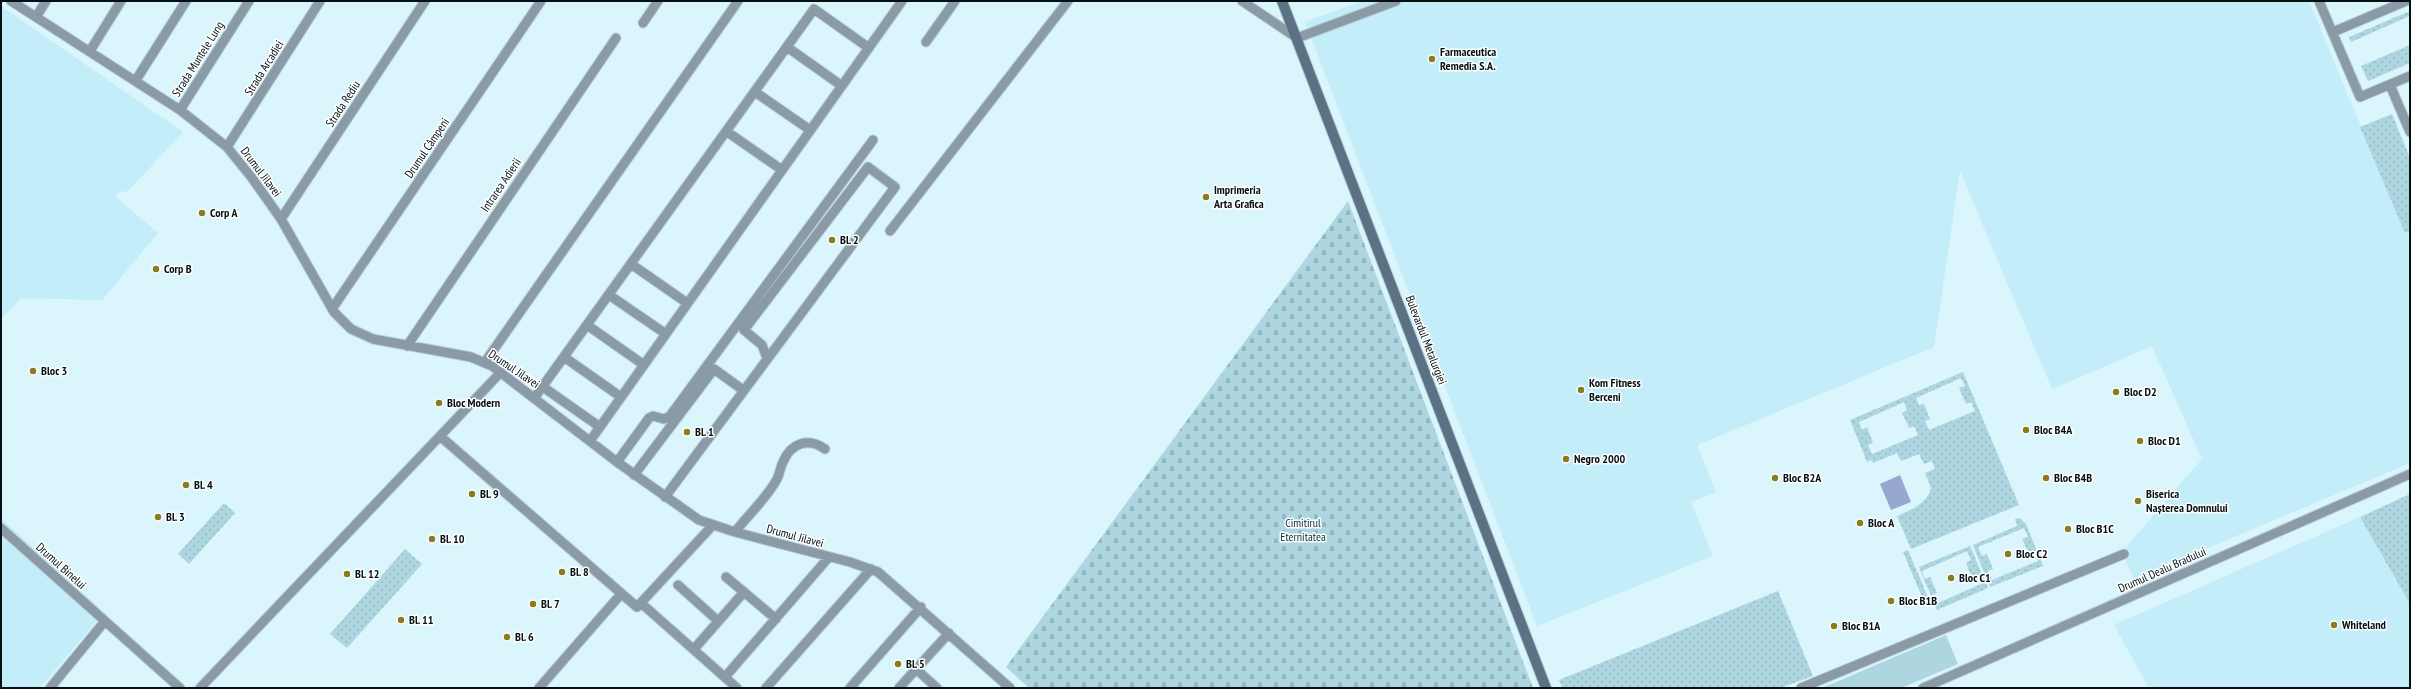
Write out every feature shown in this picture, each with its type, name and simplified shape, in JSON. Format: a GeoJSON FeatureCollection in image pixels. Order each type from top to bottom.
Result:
{"type":"FeatureCollection","features":[{"type":"Feature","properties":{"kind":"main road","name":"Bulevardul Metalurgiei"},"geometry":{"type":"LineString","coordinates":[[1282,1],[1546,688]]}},
{"type":"Feature","properties":{"kind":"street","name":"Drumul Jilavei"},"geometry":{"type":"LineString","coordinates":[[11,1],[136,80],[180,110],[228,147],[252,178],[281,220],[332,309],[344,324],[358,334],[373,339],[485,362],[535,397],[617,462],[686,513],[712,526],[871,569],[886,577],[1010,688]]}},
{"type":"Feature","properties":{"kind":"street"},"geometry":{"type":"LineString","coordinates":[[36,17],[46,1]]}},
{"type":"Feature","properties":{"kind":"street"},"geometry":{"type":"LineString","coordinates":[[90,51],[121,1]]}},
{"type":"Feature","properties":{"kind":"street"},"geometry":{"type":"LineString","coordinates":[[136,80],[186,1]]}},
{"type":"Feature","properties":{"kind":"street","name":"Strada Muntele Lung"},"geometry":{"type":"LineString","coordinates":[[180,110],[249,1]]}},
{"type":"Feature","properties":{"kind":"street","name":"Strada Arcadiei"},"geometry":{"type":"LineString","coordinates":[[228,147],[320,1]]}},
{"type":"Feature","properties":{"kind":"street","name":"Strada Rediu"},"geometry":{"type":"LineString","coordinates":[[281,220],[425,1]]}},
{"type":"Feature","properties":{"kind":"street","name":"Drumul Câmpeni"},"geometry":{"type":"LineString","coordinates":[[332,309],[541,1]]}},
{"type":"Feature","properties":{"kind":"street"},"geometry":{"type":"LineString","coordinates":[[643,23],[658,1]]}},
{"type":"Feature","properties":{"kind":"street"},"geometry":{"type":"LineString","coordinates":[[485,362],[738,1]]}},
{"type":"Feature","properties":{"kind":"street"},"geometry":{"type":"LineString","coordinates":[[535,397],[819,1]]}},
{"type":"Feature","properties":{"kind":"street"},"geometry":{"type":"LineString","coordinates":[[590,441],[902,1]]}},
{"type":"Feature","properties":{"kind":"street"},"geometry":{"type":"LineString","coordinates":[[926,42],[956,1]]}},
{"type":"Feature","properties":{"kind":"street"},"geometry":{"type":"LineString","coordinates":[[890,231],[1068,1]]}},
{"type":"Feature","properties":{"kind":"street"},"geometry":{"type":"LineString","coordinates":[[1242,1],[1297,38],[1396,1]]}},
{"type":"Feature","properties":{"kind":"street"},"geometry":{"type":"LineString","coordinates":[[2319,1],[2360,97],[2410,76]]}},
{"type":"Feature","properties":{"kind":"street"},"geometry":{"type":"LineString","coordinates":[[2332,32],[2406,1]]}},
{"type":"Feature","properties":{"kind":"street"},"geometry":{"type":"LineString","coordinates":[[814,9],[869,48]]}},
{"type":"Feature","properties":{"kind":"street","name":"Intrarea Adierii"},"geometry":{"type":"LineString","coordinates":[[407,346],[616,38]]}},
{"type":"Feature","properties":{"kind":"street"},"geometry":{"type":"LineString","coordinates":[[786,47],[842,86]]}},
{"type":"Feature","properties":{"kind":"street"},"geometry":{"type":"LineString","coordinates":[[2390,85],[2410,132]]}},
{"type":"Feature","properties":{"kind":"street"},"geometry":{"type":"LineString","coordinates":[[754,92],[810,130]]}},
{"type":"Feature","properties":{"kind":"street"},"geometry":{"type":"LineString","coordinates":[[726,131],[782,170]]}},
{"type":"Feature","properties":{"kind":"street"},"geometry":{"type":"LineString","coordinates":[[617,462],[650,418],[653,416],[664,418],[670,416],[873,140]]}},
{"type":"Feature","properties":{"kind":"street"},"geometry":{"type":"LineString","coordinates":[[665,497],[767,358],[774,347],[895,187],[868,167],[744,330],[762,345],[767,358]]}},
{"type":"Feature","properties":{"kind":"street"},"geometry":{"type":"LineString","coordinates":[[631,264],[687,303]]}},
{"type":"Feature","properties":{"kind":"street"},"geometry":{"type":"LineString","coordinates":[[609,295],[666,334]]}},
{"type":"Feature","properties":{"kind":"street"},"geometry":{"type":"LineString","coordinates":[[587,325],[644,365]]}},
{"type":"Feature","properties":{"kind":"street"},"geometry":{"type":"LineString","coordinates":[[564,357],[621,397]]}},
{"type":"Feature","properties":{"kind":"street"},"geometry":{"type":"LineString","coordinates":[[634,475],[714,369],[743,390]]}},
{"type":"Feature","properties":{"kind":"street"},"geometry":{"type":"LineString","coordinates":[[200,688],[441,437],[501,372]]}},
{"type":"Feature","properties":{"kind":"street"},"geometry":{"type":"LineString","coordinates":[[543,387],[600,427]]}},
{"type":"Feature","properties":{"kind":"street"},"geometry":{"type":"LineString","coordinates":[[441,437],[637,607],[712,526]]}},
{"type":"Feature","properties":{"kind":"street"},"geometry":{"type":"LineString","coordinates":[[735,532],[777,479],[783,460],[791,450],[800,444],[812,442],[825,450]]}},
{"type":"Feature","properties":{"kind":"street","name":"Drumul Dealu Bradului"},"geometry":{"type":"LineString","coordinates":[[1923,688],[2410,474]]}},
{"type":"Feature","properties":{"kind":"street","name":"Drumul Binelui"},"geometry":{"type":"LineString","coordinates":[[1,528],[180,688]]}},
{"type":"Feature","properties":{"kind":"street"},"geometry":{"type":"LineString","coordinates":[[1801,688],[2124,554]]}},
{"type":"Feature","properties":{"kind":"street"},"geometry":{"type":"LineString","coordinates":[[725,677],[829,557]]}},
{"type":"Feature","properties":{"kind":"street"},"geometry":{"type":"LineString","coordinates":[[766,688],[871,569]]}},
{"type":"Feature","properties":{"kind":"street"},"geometry":{"type":"LineString","coordinates":[[726,577],[776,619]]}},
{"type":"Feature","properties":{"kind":"street"},"geometry":{"type":"LineString","coordinates":[[678,585],[718,621]]}},
{"type":"Feature","properties":{"kind":"street"},"geometry":{"type":"LineString","coordinates":[[694,649],[744,592]]}},
{"type":"Feature","properties":{"kind":"street"},"geometry":{"type":"LineString","coordinates":[[539,688],[621,594]]}},
{"type":"Feature","properties":{"kind":"street"},"geometry":{"type":"LineString","coordinates":[[641,603],[737,688]]}},
{"type":"Feature","properties":{"kind":"street"},"geometry":{"type":"LineString","coordinates":[[850,688],[921,607]]}},
{"type":"Feature","properties":{"kind":"street"},"geometry":{"type":"LineString","coordinates":[[50,688],[105,621]]}},
{"type":"Feature","properties":{"kind":"street"},"geometry":{"type":"LineString","coordinates":[[900,688],[949,633]]}},
{"type":"Feature","properties":{"kind":"street"},"geometry":{"type":"LineString","coordinates":[[916,669],[937,688]]}},
{"type":"Feature","properties":{"kind":"shaded area"},"geometry":{"type":"Polygon","coordinates":[[[1362,1],[2309,1],[2405,233],[2410,235],[2410,463],[2134,579],[2122,552],[2202,459],[2152,346],[2052,389],[1960,171],[1934,347],[1697,445],[1716,492],[1691,502],[1713,556],[1537,626],[1305,22],[1362,1]]]}},
{"type":"Feature","properties":{"kind":"shaded area"},"geometry":{"type":"Polygon","coordinates":[[[1,6],[183,132],[128,191],[120,192],[115,196],[158,233],[102,300],[21,298],[1,319],[1,6]]]}},
{"type":"Feature","properties":{"kind":"shaded area"},"geometry":{"type":"Polygon","coordinates":[[[1900,475],[1911,502],[1891,510],[1880,484],[1900,475]]]}},
{"type":"Feature","properties":{"kind":"shaded area"},"geometry":{"type":"Polygon","coordinates":[[[2360,517],[2410,604],[2410,688],[2149,688],[2114,625],[2360,517]]]}},
{"type":"Feature","properties":{"kind":"shaded area"},"geometry":{"type":"Polygon","coordinates":[[[1,518],[104,612],[40,688],[1,688],[1,518]]]}},
{"type":"Feature","properties":{"kind":"green space"},"geometry":{"type":"Polygon","coordinates":[[[2410,11],[2410,16],[2351,42],[2349,37],[2410,11]]]}},
{"type":"Feature","properties":{"kind":"green space"},"geometry":{"type":"Polygon","coordinates":[[[2410,45],[2410,63],[2368,81],[2361,66],[2410,45]]]}},
{"type":"Feature","properties":{"kind":"green space"},"geometry":{"type":"Polygon","coordinates":[[[2392,114],[2410,158],[2410,231],[2405,233],[2360,127],[2392,114]]]}},
{"type":"Feature","properties":{"kind":"green space","name":"Cimitirul Eternitatea"},"geometry":{"type":"Polygon","coordinates":[[[1348,201],[1533,688],[1029,688],[1006,667],[1348,201]]]}},
{"type":"Feature","properties":{"kind":"green space"},"geometry":{"type":"Polygon","coordinates":[[[1963,372],[2019,505],[1911,549],[1897,516],[1918,506],[1929,494],[1931,488],[1925,473],[1935,469],[1932,461],[1924,464],[1919,454],[1901,461],[1897,453],[1873,463],[1871,460],[1867,462],[1850,420],[1963,372]],[[1961,378],[1916,398],[1919,405],[1924,404],[1930,419],[1925,421],[1929,430],[1975,411],[1971,402],[1966,404],[1959,388],[1965,386],[1961,378]],[[1904,402],[1859,422],[1862,430],[1867,427],[1873,443],[1868,445],[1872,454],[1918,435],[1914,426],[1909,428],[1902,413],[1907,410],[1904,402]]]}},
{"type":"Feature","properties":{"kind":"green space"},"geometry":{"type":"Polygon","coordinates":[[[2410,494],[2410,604],[2360,517],[2410,494]]]}},
{"type":"Feature","properties":{"kind":"green space"},"geometry":{"type":"Polygon","coordinates":[[[224,503],[235,513],[189,564],[178,554],[224,503]]]}},
{"type":"Feature","properties":{"kind":"green space"},"geometry":{"type":"Polygon","coordinates":[[[2020,518],[2026,524],[2043,566],[1990,587],[1973,545],[2017,526],[2015,519],[2020,518]],[[2024,528],[1978,547],[1982,556],[1987,554],[1993,569],[1988,571],[1992,580],[2038,561],[2034,552],[2029,554],[2022,539],[2028,537],[2024,528]]]}},
{"type":"Feature","properties":{"kind":"green space"},"geometry":{"type":"Polygon","coordinates":[[[1970,546],[1988,588],[1937,610],[1919,567],[1970,546]],[[1967,551],[1922,571],[1925,579],[1930,577],[1937,593],[1932,595],[1936,604],[1981,584],[1978,576],[1972,578],[1966,563],[1971,560],[1967,551]]]}},
{"type":"Feature","properties":{"kind":"green space"},"geometry":{"type":"Polygon","coordinates":[[[405,549],[422,564],[347,648],[330,634],[405,549]]]}},
{"type":"Feature","properties":{"kind":"green space"},"geometry":{"type":"Polygon","coordinates":[[[1908,550],[1930,602],[1925,604],[1903,552],[1908,550]]]}},
{"type":"Feature","properties":{"kind":"green space"},"geometry":{"type":"Polygon","coordinates":[[[1778,591],[1813,676],[1780,688],[1562,688],[1559,680],[1778,591]]]}},
{"type":"Feature","properties":{"kind":"green space"},"geometry":{"type":"Polygon","coordinates":[[[1946,635],[1958,664],[1901,688],[1822,688],[1946,635]]]}},
{"type":"Feature","properties":{"kind":"place","name":"Farmaceutica Remedia S.A."},"geometry":{"type":"Point","coordinates":[1432,59]}},
{"type":"Feature","properties":{"kind":"place","name":"Imprimeria Arta Grafica"},"geometry":{"type":"Point","coordinates":[1206,197]}},
{"type":"Feature","properties":{"kind":"place","name":"Corp A"},"geometry":{"type":"Point","coordinates":[202,213]}},
{"type":"Feature","properties":{"kind":"place","name":"Bl. 2"},"geometry":{"type":"Point","coordinates":[832,240]}},
{"type":"Feature","properties":{"kind":"place","name":"Corp B"},"geometry":{"type":"Point","coordinates":[156,269]}},
{"type":"Feature","properties":{"kind":"place","name":"Bloc 3"},"geometry":{"type":"Point","coordinates":[33,371]}},
{"type":"Feature","properties":{"kind":"place","name":"Kom Fitness Berceni"},"geometry":{"type":"Point","coordinates":[1581,390]}},
{"type":"Feature","properties":{"kind":"place","name":"Bloc D2"},"geometry":{"type":"Point","coordinates":[2116,392]}},
{"type":"Feature","properties":{"kind":"place","name":"Bloc Modern"},"geometry":{"type":"Point","coordinates":[439,403]}},
{"type":"Feature","properties":{"kind":"place","name":"Bloc B4A"},"geometry":{"type":"Point","coordinates":[2026,430]}},
{"type":"Feature","properties":{"kind":"place","name":"Bl. 1"},"geometry":{"type":"Point","coordinates":[687,432]}},
{"type":"Feature","properties":{"kind":"place","name":"Bloc D1"},"geometry":{"type":"Point","coordinates":[2140,441]}},
{"type":"Feature","properties":{"kind":"place","name":"Negro 2000"},"geometry":{"type":"Point","coordinates":[1566,459]}},
{"type":"Feature","properties":{"kind":"place","name":"Bloc B2A"},"geometry":{"type":"Point","coordinates":[1775,478]}},
{"type":"Feature","properties":{"kind":"place","name":"Bloc B4B"},"geometry":{"type":"Point","coordinates":[2046,478]}},
{"type":"Feature","properties":{"kind":"place","name":"Bl. 4"},"geometry":{"type":"Point","coordinates":[186,485]}},
{"type":"Feature","properties":{"kind":"place","name":"Bl. 9"},"geometry":{"type":"Point","coordinates":[472,494]}},
{"type":"Feature","properties":{"kind":"place","name":"Biserica Nașterea Domnului"},"geometry":{"type":"Point","coordinates":[2138,501]}},
{"type":"Feature","properties":{"kind":"place","name":"Bl. 3"},"geometry":{"type":"Point","coordinates":[158,517]}},
{"type":"Feature","properties":{"kind":"place","name":"Bloc A"},"geometry":{"type":"Point","coordinates":[1860,523]}},
{"type":"Feature","properties":{"kind":"place","name":"Bloc B1C"},"geometry":{"type":"Point","coordinates":[2068,529]}},
{"type":"Feature","properties":{"kind":"place","name":"Bl. 10"},"geometry":{"type":"Point","coordinates":[432,539]}},
{"type":"Feature","properties":{"kind":"place","name":"Bloc C2"},"geometry":{"type":"Point","coordinates":[2008,554]}},
{"type":"Feature","properties":{"kind":"place","name":"Bl. 8"},"geometry":{"type":"Point","coordinates":[562,572]}},
{"type":"Feature","properties":{"kind":"place","name":"Bl. 12"},"geometry":{"type":"Point","coordinates":[347,574]}},
{"type":"Feature","properties":{"kind":"place","name":"Bloc C1"},"geometry":{"type":"Point","coordinates":[1951,578]}},
{"type":"Feature","properties":{"kind":"place","name":"Bloc B1B"},"geometry":{"type":"Point","coordinates":[1891,601]}},
{"type":"Feature","properties":{"kind":"place","name":"Bl. 7"},"geometry":{"type":"Point","coordinates":[533,604]}},
{"type":"Feature","properties":{"kind":"place","name":"Bl. 11"},"geometry":{"type":"Point","coordinates":[401,620]}},
{"type":"Feature","properties":{"kind":"place","name":"Whiteland"},"geometry":{"type":"Point","coordinates":[2334,625]}},
{"type":"Feature","properties":{"kind":"place","name":"Bloc B1A"},"geometry":{"type":"Point","coordinates":[1834,626]}},
{"type":"Feature","properties":{"kind":"place","name":"Bl. 6"},"geometry":{"type":"Point","coordinates":[507,637]}},
{"type":"Feature","properties":{"kind":"place","name":"Bl. 5"},"geometry":{"type":"Point","coordinates":[898,664]}}]}
